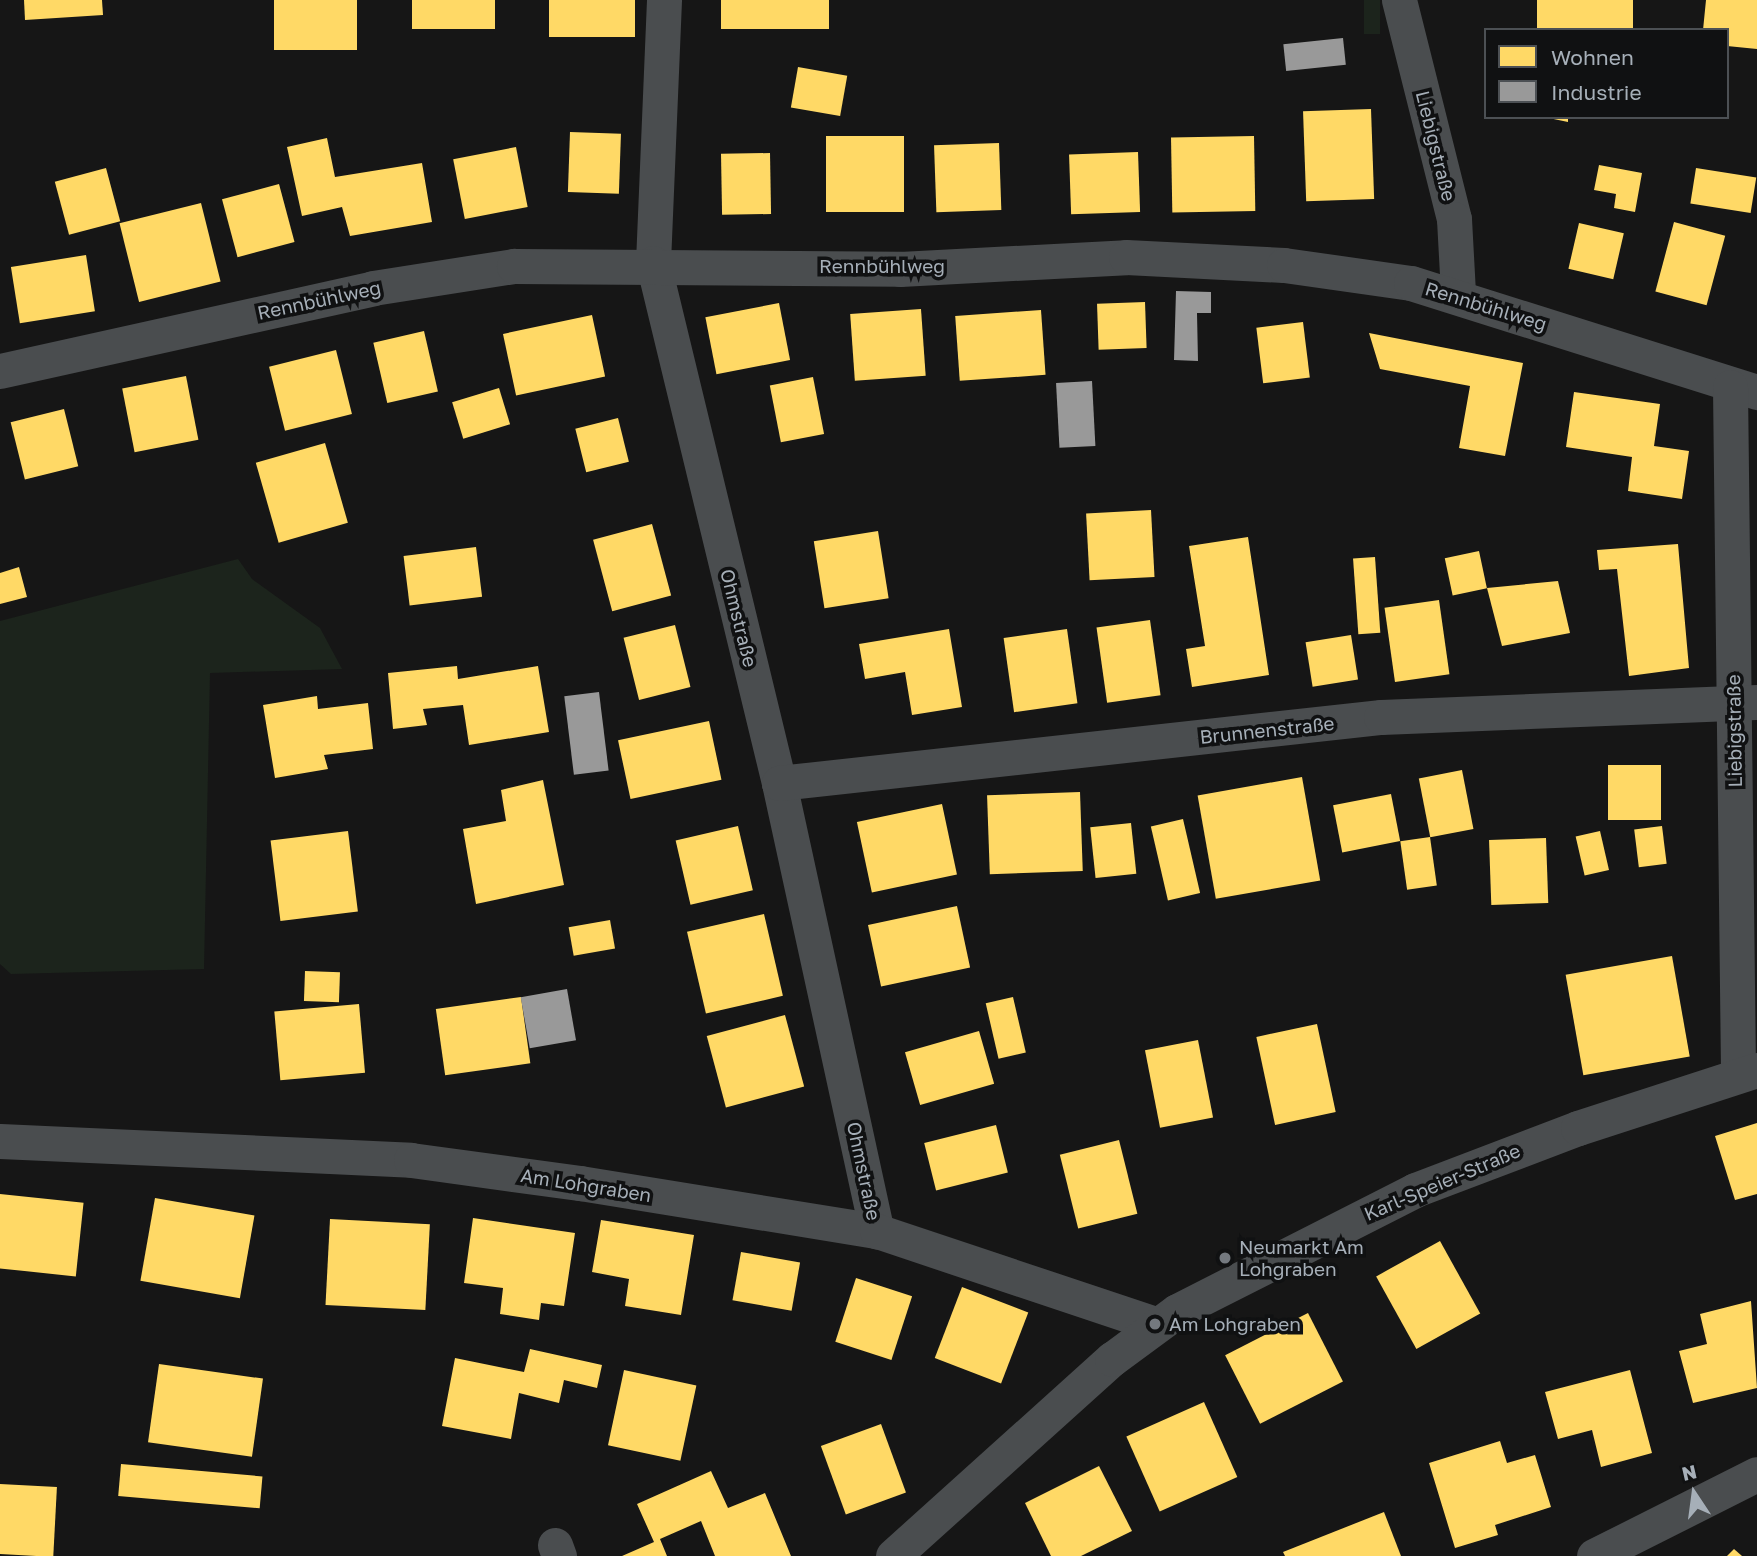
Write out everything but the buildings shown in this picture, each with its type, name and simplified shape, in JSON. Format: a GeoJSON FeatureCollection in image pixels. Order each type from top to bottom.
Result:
{"type":"FeatureCollection","features":[{"type":"Feature","properties":{"kind":"street","name":"Ohmstraße"},"geometry":{"type":"LineString","coordinates":[[664,0],[653,263],[779,783],[877,1231]]}},
{"type":"Feature","properties":{"kind":"street","name":"Liebigstraße"},"geometry":{"type":"LineString","coordinates":[[1399,0],[1454,219],[1458,293]]}},
{"type":"Feature","properties":{"kind":"street","name":"Rennbühlweg"},"geometry":{"type":"LineString","coordinates":[[0,371],[446,275],[514,266],[653,263],[900,269],[1209,259],[1354,273],[1458,293],[1744,389]]}},
{"type":"Feature","properties":{"kind":"street","name":"Liebigstraße"},"geometry":{"type":"LineString","coordinates":[[1744,389],[1748,1073]]}},
{"type":"Feature","properties":{"kind":"street","name":"Brunnenstraße"},"geometry":{"type":"LineString","coordinates":[[779,783],[1381,717],[1745,701]]}},
{"type":"Feature","properties":{"kind":"street","name":"Karl-Speier-Straße"},"geometry":{"type":"LineString","coordinates":[[893,1556],[1155,1324],[1415,1190],[1748,1073]]}},
{"type":"Feature","properties":{"kind":"street","name":"Am Lohgraben"},"geometry":{"type":"LineString","coordinates":[[0,1141],[411,1160],[877,1231],[1155,1324]]}},
{"type":"Feature","properties":{"kind":"street"},"geometry":{"type":"LineString","coordinates":[[1594,1556],[1757,1474]]}},
{"type":"Feature","properties":{"kind":"shaded area"},"geometry":{"type":"Polygon","coordinates":[[[1364,0],[1380,0],[1380,34],[1364,34],[1364,0]]]}},
{"type":"Feature","properties":{"kind":"shaded area"},"geometry":{"type":"Polygon","coordinates":[[[238,559],[252,579],[320,628],[342,669],[210,673],[204,969],[11,974],[0,964],[0,621],[238,559]]]}},
{"type":"Feature","properties":{"kind":"place","name":"Neumarkt Am Lohgraben"},"geometry":{"type":"Point","coordinates":[1225,1258]}},
{"type":"Feature","properties":{"kind":"place","name":"Am Lohgraben"},"geometry":{"type":"Point","coordinates":[1155,1324]}}]}
